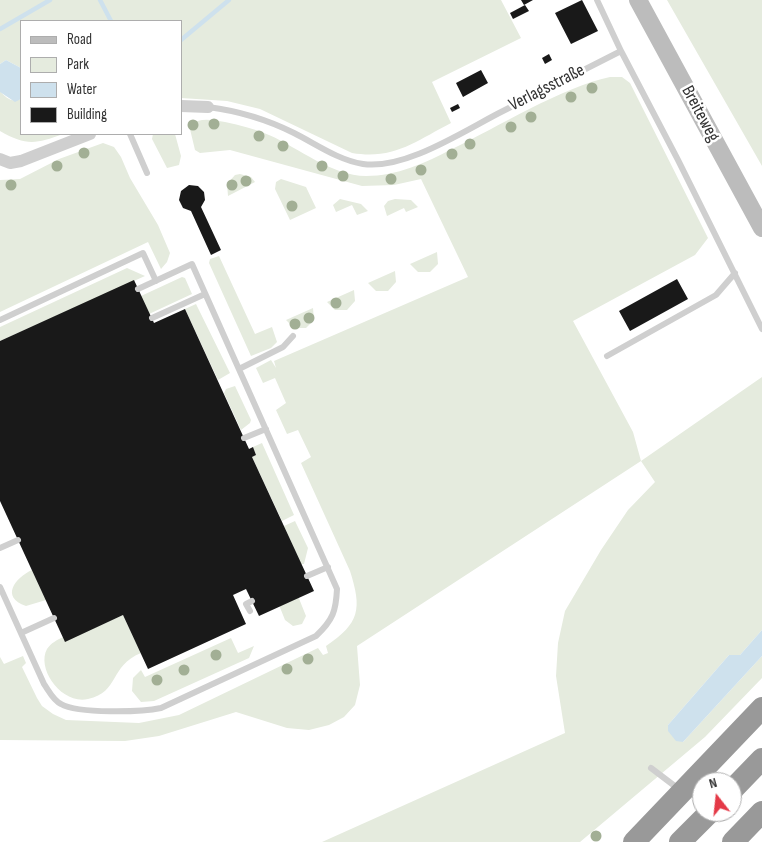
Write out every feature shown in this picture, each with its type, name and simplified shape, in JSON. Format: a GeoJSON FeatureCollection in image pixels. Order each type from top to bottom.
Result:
{"type":"FeatureCollection","features":[{"type":"Feature","properties":{"kind":"highway"},"geometry":{"type":"LineString","coordinates":[[634,842],[683,793],[762,708]]}},
{"type":"Feature","properties":{"kind":"highway"},"geometry":{"type":"LineString","coordinates":[[742,780],[762,759]]}},
{"type":"Feature","properties":{"kind":"highway"},"geometry":{"type":"LineString","coordinates":[[733,842],[762,812]]}},
{"type":"Feature","properties":{"kind":"highway"},"geometry":{"type":"LineString","coordinates":[[680,842],[700,822]]}},
{"type":"Feature","properties":{"kind":"highway"},"geometry":{"type":"LineString","coordinates":[[630,842],[653,824]]}},
{"type":"Feature","properties":{"kind":"street","name":"Breiteweg"},"geometry":{"type":"LineString","coordinates":[[638,0],[762,228]]}},
{"type":"Feature","properties":{"kind":"street","name":"Verlagsstraße"},"geometry":{"type":"LineString","coordinates":[[182,106],[208,107]]}},
{"type":"Feature","properties":{"kind":"street"},"geometry":{"type":"LineString","coordinates":[[0,159],[10,162],[21,161],[87,135]]}},
{"type":"Feature","properties":{"kind":"lane"},"geometry":{"type":"LineString","coordinates":[[597,0],[762,329]]}},
{"type":"Feature","properties":{"kind":"lane","name":"Verlagsstraße"},"geometry":{"type":"LineString","coordinates":[[208,107],[253,115],[296,134],[335,155],[363,164],[378,164],[394,161],[432,147],[621,51]]}},
{"type":"Feature","properties":{"kind":"lane"},"geometry":{"type":"LineString","coordinates":[[130,135],[147,173]]}},
{"type":"Feature","properties":{"kind":"lane"},"geometry":{"type":"LineString","coordinates":[[0,320],[143,252],[156,281]]}},
{"type":"Feature","properties":{"kind":"lane"},"geometry":{"type":"LineString","coordinates":[[0,587],[44,684],[53,698],[62,705],[89,710],[154,710],[176,702],[316,636],[326,626],[336,609],[337,589],[328,567],[192,264],[138,289]]}},
{"type":"Feature","properties":{"kind":"lane"},"geometry":{"type":"LineString","coordinates":[[608,356],[716,295],[735,273]]}},
{"type":"Feature","properties":{"kind":"lane"},"geometry":{"type":"LineString","coordinates":[[152,318],[205,294]]}},
{"type":"Feature","properties":{"kind":"lane"},"geometry":{"type":"LineString","coordinates":[[239,369],[283,347],[293,336]]}},
{"type":"Feature","properties":{"kind":"lane"},"geometry":{"type":"LineString","coordinates":[[244,438],[266,429]]}},
{"type":"Feature","properties":{"kind":"lane"},"geometry":{"type":"LineString","coordinates":[[0,548],[18,540]]}},
{"type":"Feature","properties":{"kind":"lane"},"geometry":{"type":"LineString","coordinates":[[307,576],[328,567]]}},
{"type":"Feature","properties":{"kind":"lane"},"geometry":{"type":"LineString","coordinates":[[250,611],[246,604],[252,601]]}},
{"type":"Feature","properties":{"kind":"lane"},"geometry":{"type":"LineString","coordinates":[[21,633],[54,618]]}},
{"type":"Feature","properties":{"kind":"lane"},"geometry":{"type":"LineString","coordinates":[[651,768],[683,793]]}},
{"type":"Feature","properties":{"kind":"green space"},"geometry":{"type":"Polygon","coordinates":[[[0,0],[501,0],[521,38],[432,82],[451,123],[404,147],[380,154],[352,153],[260,109],[227,101],[182,98],[182,20],[20,20],[20,67],[6,60],[0,64],[0,0]]]}},
{"type":"Feature","properties":{"kind":"green space"},"geometry":{"type":"Polygon","coordinates":[[[667,0],[762,0],[762,166],[667,0]]]}},
{"type":"Feature","properties":{"kind":"green space"},"geometry":{"type":"Polygon","coordinates":[[[610,77],[622,77],[630,83],[708,238],[695,255],[573,321],[633,432],[641,461],[357,646],[360,685],[355,705],[344,717],[329,725],[309,730],[287,728],[236,712],[159,736],[125,741],[0,740],[0,657],[4,664],[23,656],[26,663],[22,667],[37,698],[42,706],[53,714],[66,720],[139,723],[179,715],[318,648],[323,655],[328,653],[326,646],[346,630],[352,622],[357,605],[354,584],[350,571],[301,463],[311,457],[298,430],[287,434],[276,410],[286,403],[275,378],[263,383],[256,368],[271,360],[276,368],[274,361],[468,277],[421,179],[394,185],[362,186],[230,150],[200,153],[195,150],[189,125],[198,121],[216,120],[242,126],[269,135],[328,166],[353,175],[389,174],[421,164],[551,98],[591,82],[610,77]]]}},
{"type":"Feature","properties":{"kind":"green space"},"geometry":{"type":"Polygon","coordinates":[[[0,91],[9,99],[20,99],[20,135],[60,135],[31,142],[17,139],[0,131],[0,91]]]}},
{"type":"Feature","properties":{"kind":"green space"},"geometry":{"type":"Polygon","coordinates":[[[153,135],[175,135],[181,156],[179,165],[167,168],[152,139],[153,135]]]}},
{"type":"Feature","properties":{"kind":"green space"},"geometry":{"type":"Polygon","coordinates":[[[103,143],[114,147],[121,157],[130,178],[158,225],[170,253],[167,262],[161,269],[148,242],[0,312],[0,180],[20,179],[59,159],[103,143]]]}},
{"type":"Feature","properties":{"kind":"green space"},"geometry":{"type":"Polygon","coordinates":[[[240,174],[251,177],[255,182],[228,196],[227,184],[235,175],[240,174]]]}},
{"type":"Feature","properties":{"kind":"green space"},"geometry":{"type":"Polygon","coordinates":[[[281,179],[306,187],[316,208],[290,220],[275,189],[276,182],[281,179]]]}},
{"type":"Feature","properties":{"kind":"green space"},"geometry":{"type":"Polygon","coordinates":[[[340,199],[361,204],[368,211],[357,215],[352,205],[336,212],[333,205],[340,199]]]}},
{"type":"Feature","properties":{"kind":"green space"},"geometry":{"type":"Polygon","coordinates":[[[395,199],[411,200],[418,207],[406,212],[404,208],[387,216],[384,206],[388,201],[395,199]]]}},
{"type":"Feature","properties":{"kind":"green space"},"geometry":{"type":"Polygon","coordinates":[[[437,252],[438,264],[430,272],[418,272],[410,264],[437,252]]]}},
{"type":"Feature","properties":{"kind":"green space"},"geometry":{"type":"Polygon","coordinates":[[[219,256],[255,334],[272,327],[277,342],[271,348],[251,356],[209,263],[210,259],[219,256]]]}},
{"type":"Feature","properties":{"kind":"green space"},"geometry":{"type":"Polygon","coordinates":[[[127,268],[145,276],[0,341],[0,327],[127,268]]]}},
{"type":"Feature","properties":{"kind":"green space"},"geometry":{"type":"Polygon","coordinates":[[[395,271],[396,282],[388,291],[376,291],[368,283],[395,271]]]}},
{"type":"Feature","properties":{"kind":"green space"},"geometry":{"type":"Polygon","coordinates":[[[182,277],[185,278],[192,294],[149,314],[141,296],[182,277]]]}},
{"type":"Feature","properties":{"kind":"green space"},"geometry":{"type":"Polygon","coordinates":[[[354,290],[355,301],[347,310],[335,310],[327,302],[354,290]]]}},
{"type":"Feature","properties":{"kind":"green space"},"geometry":{"type":"Polygon","coordinates":[[[196,304],[230,373],[218,380],[185,309],[196,304]]]}},
{"type":"Feature","properties":{"kind":"green space"},"geometry":{"type":"Polygon","coordinates":[[[313,308],[314,320],[306,328],[294,328],[286,320],[313,308]]]}},
{"type":"Feature","properties":{"kind":"green space"},"geometry":{"type":"Polygon","coordinates":[[[762,377],[762,630],[740,655],[729,655],[668,725],[683,742],[762,656],[762,678],[705,737],[580,842],[322,842],[565,733],[556,676],[558,643],[565,611],[601,550],[628,510],[655,482],[641,461],[762,377]]]}},
{"type":"Feature","properties":{"kind":"green space"},"geometry":{"type":"Polygon","coordinates":[[[235,386],[251,420],[241,430],[224,393],[226,389],[235,386]]]}},
{"type":"Feature","properties":{"kind":"green space"},"geometry":{"type":"Polygon","coordinates":[[[262,443],[294,515],[282,521],[252,457],[256,455],[253,447],[262,443]]]}},
{"type":"Feature","properties":{"kind":"green space"},"geometry":{"type":"Polygon","coordinates":[[[295,521],[308,548],[304,564],[301,564],[284,526],[295,521]]]}},
{"type":"Feature","properties":{"kind":"green space"},"geometry":{"type":"Polygon","coordinates":[[[32,570],[46,600],[26,606],[18,602],[12,593],[20,578],[32,570]]]}},
{"type":"Feature","properties":{"kind":"green space"},"geometry":{"type":"Polygon","coordinates":[[[298,596],[306,616],[302,624],[293,626],[285,620],[279,605],[298,596]]]}},
{"type":"Feature","properties":{"kind":"green space"},"geometry":{"type":"Polygon","coordinates":[[[123,615],[141,653],[131,658],[124,665],[105,691],[98,696],[88,699],[69,697],[54,684],[48,675],[45,666],[47,649],[63,637],[65,641],[123,615]]]}},
{"type":"Feature","properties":{"kind":"green space"},"geometry":{"type":"Polygon","coordinates":[[[231,638],[238,653],[254,646],[249,658],[154,701],[141,702],[132,691],[133,678],[141,670],[145,677],[231,638]]]}},
{"type":"Feature","properties":{"kind":"water"},"geometry":{"type":"Polygon","coordinates":[[[6,60],[20,67],[20,100],[15,102],[0,92],[0,64],[6,60]]]}},
{"type":"Feature","properties":{"kind":"water"},"geometry":{"type":"Polygon","coordinates":[[[762,630],[762,656],[683,742],[676,741],[668,731],[668,725],[729,655],[740,655],[762,630]]]}},
{"type":"Feature","properties":{"kind":"building"},"geometry":{"type":"Polygon","coordinates":[[[521,0],[533,0],[524,5],[521,0]]]}},
{"type":"Feature","properties":{"kind":"building"},"geometry":{"type":"Polygon","coordinates":[[[582,0],[598,31],[571,44],[555,13],[582,0]]]}},
{"type":"Feature","properties":{"kind":"building"},"geometry":{"type":"Polygon","coordinates":[[[525,5],[529,11],[513,19],[510,13],[525,5]]]}},
{"type":"Feature","properties":{"kind":"building"},"geometry":{"type":"Polygon","coordinates":[[[549,54],[552,60],[545,64],[542,58],[549,54]]]}},
{"type":"Feature","properties":{"kind":"building"},"geometry":{"type":"Polygon","coordinates":[[[481,70],[488,83],[463,97],[456,83],[481,70]]]}},
{"type":"Feature","properties":{"kind":"building"},"geometry":{"type":"Polygon","coordinates":[[[458,104],[460,108],[452,112],[450,108],[458,104]]]}},
{"type":"Feature","properties":{"kind":"building"},"geometry":{"type":"Polygon","coordinates":[[[189,185],[198,186],[204,192],[205,200],[201,207],[221,250],[211,255],[191,211],[183,208],[179,200],[181,191],[189,185]]]}},
{"type":"Feature","properties":{"kind":"building"},"geometry":{"type":"Polygon","coordinates":[[[677,279],[688,299],[630,331],[619,311],[677,279]]]}},
{"type":"Feature","properties":{"kind":"building"},"geometry":{"type":"Polygon","coordinates":[[[134,280],[154,323],[185,309],[249,449],[253,447],[256,455],[252,457],[314,591],[259,616],[246,589],[233,595],[246,624],[148,669],[123,615],[65,642],[0,501],[0,341],[134,280]]]}},
{"type":"Feature","properties":{"kind":"waterway"},"geometry":{"type":"LineString","coordinates":[[0,29],[50,0]]}},
{"type":"Feature","properties":{"kind":"waterway"},"geometry":{"type":"LineString","coordinates":[[100,0],[110,20]]}},
{"type":"Feature","properties":{"kind":"waterway"},"geometry":{"type":"LineString","coordinates":[[182,39],[229,0]]}}]}
